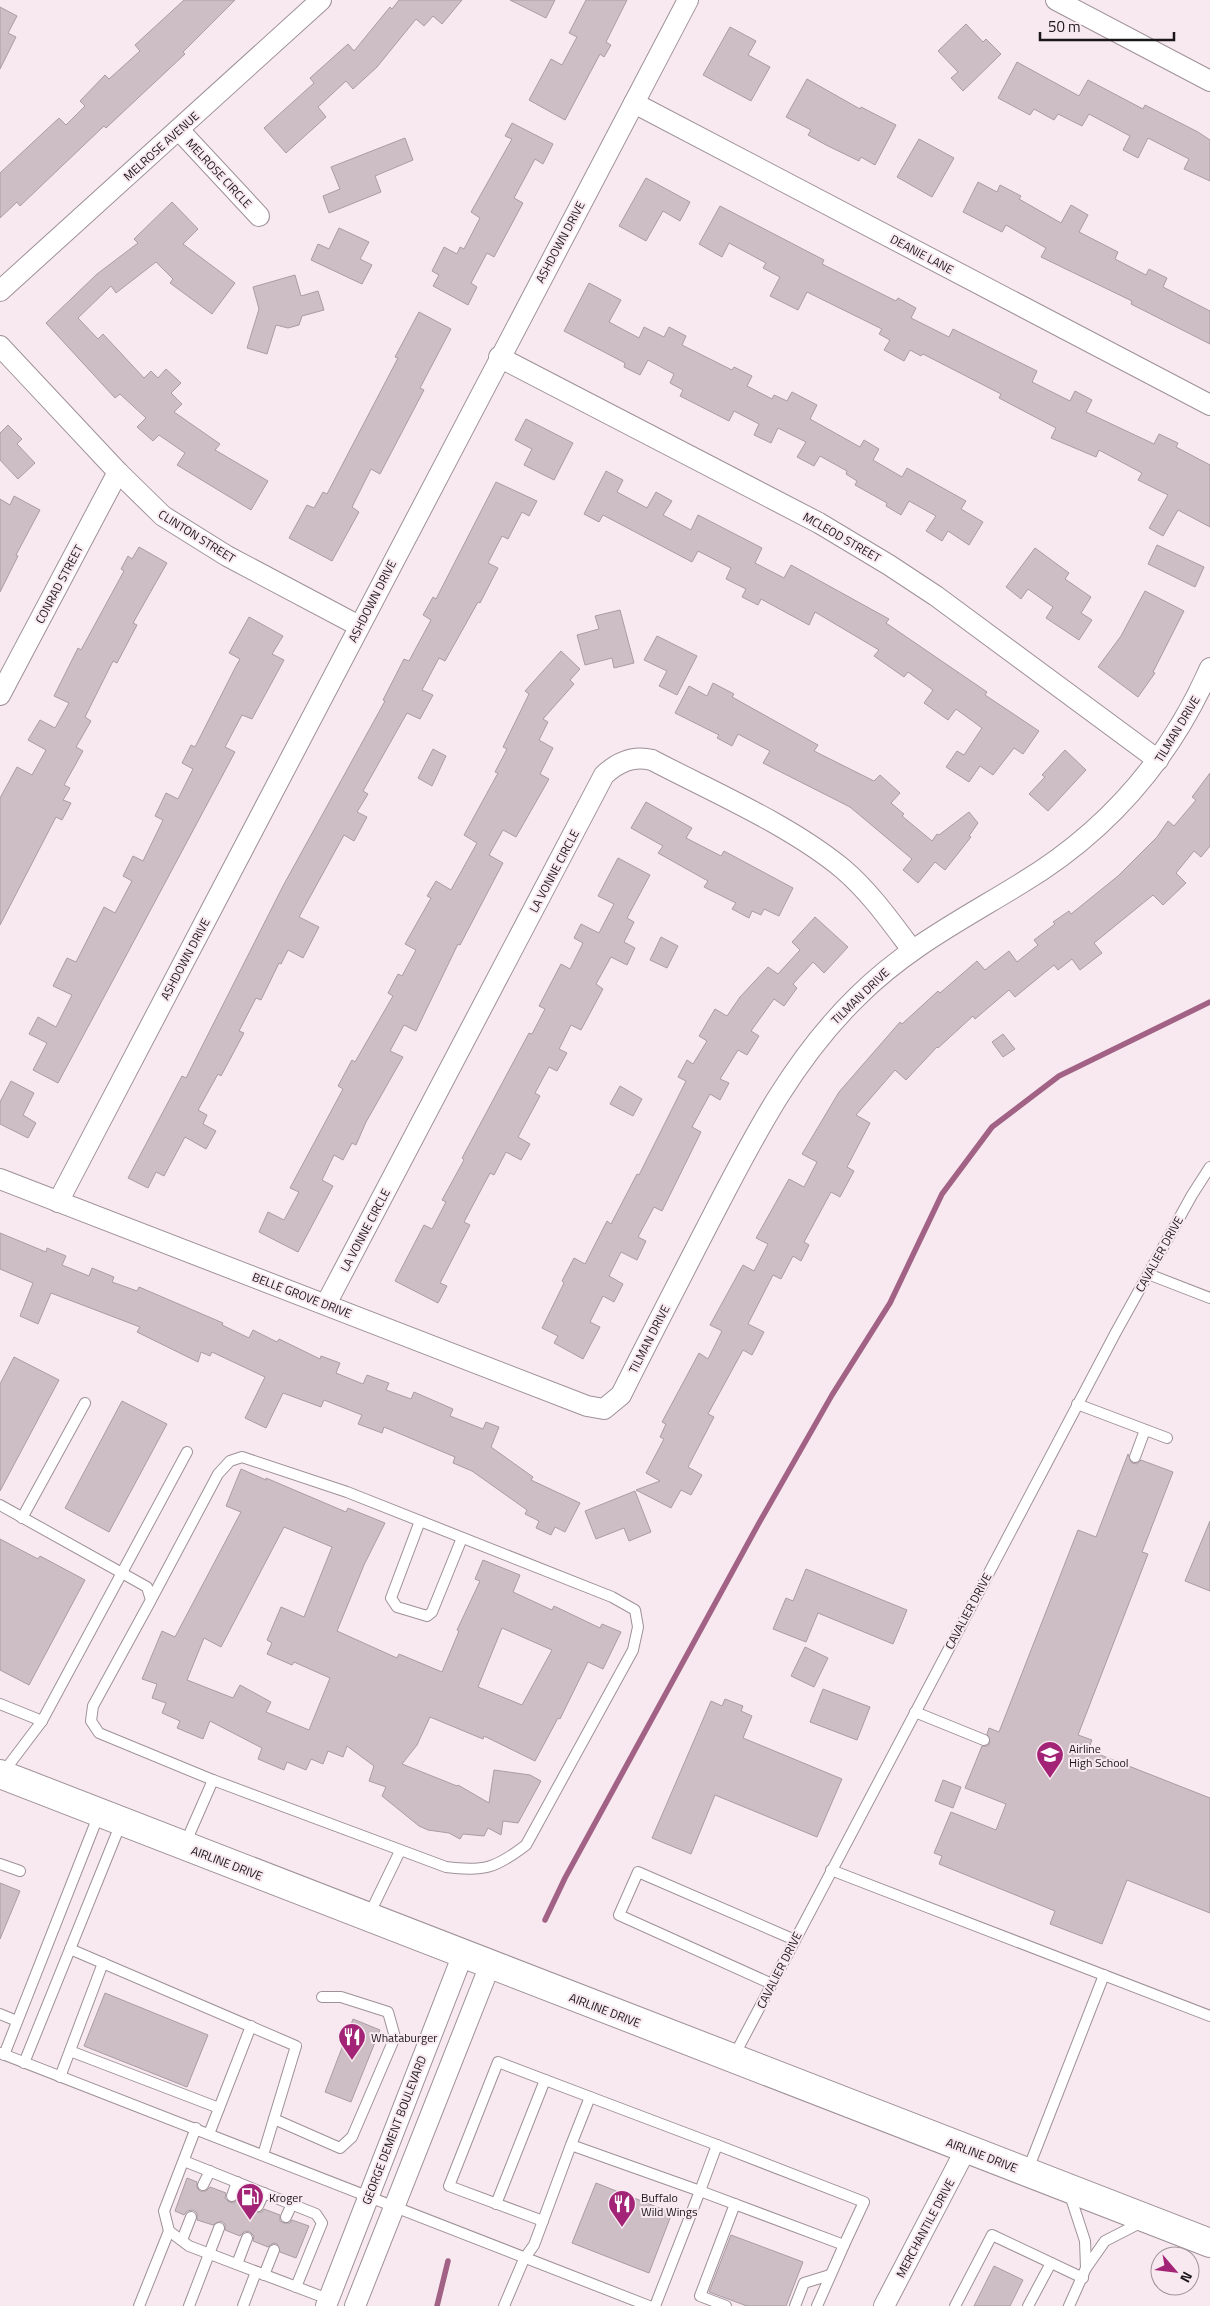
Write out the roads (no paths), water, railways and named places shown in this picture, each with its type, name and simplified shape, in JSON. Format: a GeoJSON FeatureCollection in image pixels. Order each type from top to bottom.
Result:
{"type":"FeatureCollection","features":[{"type":"Feature","properties":{"kind":"main road","name":"AIRLINE DRIVE"},"geometry":{"type":"LineString","coordinates":[[1,1774],[733,2060],[1210,2243]]}},
{"type":"Feature","properties":{"kind":"street","name":"MELROSE AVENUE"},"geometry":{"type":"LineString","coordinates":[[0,291],[321,0]]}},
{"type":"Feature","properties":{"kind":"street","name":"ASHDOWN DRIVE"},"geometry":{"type":"LineString","coordinates":[[58,1202],[499,357],[688,0]]}},
{"type":"Feature","properties":{"kind":"street"},"geometry":{"type":"LineString","coordinates":[[1056,0],[1210,81]]}},
{"type":"Feature","properties":{"kind":"street","name":"DEANIE LANE"},"geometry":{"type":"LineString","coordinates":[[634,103],[1210,405]]}},
{"type":"Feature","properties":{"kind":"street","name":"MELROSE CIRCLE"},"geometry":{"type":"LineString","coordinates":[[179,130],[259,216]]}},
{"type":"Feature","properties":{"kind":"street","name":"CLINTON STREET"},"geometry":{"type":"LineString","coordinates":[[0,346],[144,499],[180,528],[226,556],[359,626]]}},
{"type":"Feature","properties":{"kind":"street","name":"MCLEOD STREET"},"geometry":{"type":"LineString","coordinates":[[499,357],[820,523],[889,565],[936,596],[1158,760]]}},
{"type":"Feature","properties":{"kind":"street","name":"CONRAD STREET"},"geometry":{"type":"LineString","coordinates":[[0,695],[118,472]]}},
{"type":"Feature","properties":{"kind":"street","name":"TILMAN DRIVE"},"geometry":{"type":"LineString","coordinates":[[604,1409],[621,1395],[752,1141],[792,1073],[814,1043],[858,995],[912,950],[964,916],[1020,884],[1086,838],[1113,813],[1158,760],[1183,722],[1210,668]]}},
{"type":"Feature","properties":{"kind":"street","name":"LA VONNE CIRCLE"},"geometry":{"type":"LineString","coordinates":[[326,1304],[604,775],[621,762],[642,757],[652,760],[779,827],[823,854],[860,885],[912,950]]}},
{"type":"Feature","properties":{"kind":"street","name":"BELLE GROVE DRIVE"},"geometry":{"type":"LineString","coordinates":[[0,1179],[587,1406],[604,1409]]}},
{"type":"Feature","properties":{"kind":"street","name":"GEORGE DEMENT BOULEVARD"},"geometry":{"type":"LineString","coordinates":[[327,2303],[463,1954]]}},
{"type":"Feature","properties":{"kind":"street"},"geometry":{"type":"LineString","coordinates":[[355,2306],[490,1965]]}},
{"type":"Feature","properties":{"kind":"street","name":"MERCHANTILE DRIVE"},"geometry":{"type":"LineString","coordinates":[[884,2306],[966,2150]]}},
{"type":"Feature","properties":{"kind":"lane","name":"CAVALIER DRIVE"},"geometry":{"type":"LineString","coordinates":[[733,2060],[1077,1404],[1148,1274],[1210,1167]]}},
{"type":"Feature","properties":{"kind":"lane"},"geometry":{"type":"LineString","coordinates":[[1148,1274],[1210,1298]]}},
{"type":"Feature","properties":{"kind":"lane"},"geometry":{"type":"LineString","coordinates":[[22,1518],[85,1403]]}},
{"type":"Feature","properties":{"kind":"lane"},"geometry":{"type":"LineString","coordinates":[[1077,1404],[1167,1438]]}},
{"type":"Feature","properties":{"kind":"lane"},"geometry":{"type":"LineString","coordinates":[[1135,1457],[1145,1430]]}},
{"type":"Feature","properties":{"kind":"lane"},"geometry":{"type":"LineString","coordinates":[[1,1774],[42,1722],[187,1452]]}},
{"type":"Feature","properties":{"kind":"lane"},"geometry":{"type":"LineString","coordinates":[[242,1457],[347,1492],[462,1538],[612,1597],[635,1610],[638,1627],[633,1650],[526,1845],[505,1861],[476,1871],[446,1867],[212,1780],[99,1734],[91,1721],[93,1706],[218,1474],[230,1461],[242,1457]]}},
{"type":"Feature","properties":{"kind":"lane"},"geometry":{"type":"LineString","coordinates":[[0,1505],[147,1587],[151,1600]]}},
{"type":"Feature","properties":{"kind":"lane"},"geometry":{"type":"LineString","coordinates":[[420,1521],[394,1584],[391,1598],[397,1607],[427,1616],[432,1612],[462,1538]]}},
{"type":"Feature","properties":{"kind":"lane"},"geometry":{"type":"LineString","coordinates":[[0,1704],[42,1722]]}},
{"type":"Feature","properties":{"kind":"lane"},"geometry":{"type":"LineString","coordinates":[[914,1712],[984,1740]]}},
{"type":"Feature","properties":{"kind":"lane"},"geometry":{"type":"LineString","coordinates":[[184,1846],[212,1780]]}},
{"type":"Feature","properties":{"kind":"lane"},"geometry":{"type":"LineString","coordinates":[[24,2063],[70,1949],[111,1817]]}},
{"type":"Feature","properties":{"kind":"lane"},"geometry":{"type":"LineString","coordinates":[[111,1817],[2,2054],[368,2196],[629,2302],[649,2306]]}},
{"type":"Feature","properties":{"kind":"lane"},"geometry":{"type":"LineString","coordinates":[[368,1917],[400,1851]]}},
{"type":"Feature","properties":{"kind":"lane"},"geometry":{"type":"LineString","coordinates":[[0,1864],[20,1872]]}},
{"type":"Feature","properties":{"kind":"lane"},"geometry":{"type":"LineString","coordinates":[[831,1870],[1210,2016]]}},
{"type":"Feature","properties":{"kind":"lane"},"geometry":{"type":"LineString","coordinates":[[772,1984],[619,1915],[638,1872],[795,1940]]}},
{"type":"Feature","properties":{"kind":"lane"},"geometry":{"type":"LineString","coordinates":[[70,1949],[296,2046],[263,2155]]}},
{"type":"Feature","properties":{"kind":"lane"},"geometry":{"type":"LineString","coordinates":[[60,2077],[103,1963]]}},
{"type":"Feature","properties":{"kind":"lane"},"geometry":{"type":"LineString","coordinates":[[1027,2172],[1104,1975]]}},
{"type":"Feature","properties":{"kind":"lane"},"geometry":{"type":"LineString","coordinates":[[274,2119],[340,2148],[352,2137],[394,2037],[388,2012],[341,1997],[322,1997]]}},
{"type":"Feature","properties":{"kind":"lane"},"geometry":{"type":"LineString","coordinates":[[0,2014],[17,2021]]}},
{"type":"Feature","properties":{"kind":"lane"},"geometry":{"type":"LineString","coordinates":[[209,2134],[251,2026]]}},
{"type":"Feature","properties":{"kind":"lane"},"geometry":{"type":"LineString","coordinates":[[70,2051],[219,2108]]}},
{"type":"Feature","properties":{"kind":"lane"},"geometry":{"type":"LineString","coordinates":[[542,2221],[449,2186],[498,2062],[864,2202],[817,2306]]}},
{"type":"Feature","properties":{"kind":"lane"},"geometry":{"type":"LineString","coordinates":[[496,2204],[545,2080]]}},
{"type":"Feature","properties":{"kind":"lane"},"geometry":{"type":"LineString","coordinates":[[504,2306],[524,2258],[534,2246],[590,2096]]}},
{"type":"Feature","properties":{"kind":"lane"},"geometry":{"type":"LineString","coordinates":[[139,2306],[169,2231],[164,2211],[196,2128]]}},
{"type":"Feature","properties":{"kind":"lane"},"geometry":{"type":"LineString","coordinates":[[571,2145],[844,2245]]}},
{"type":"Feature","properties":{"kind":"lane"},"geometry":{"type":"LineString","coordinates":[[654,2306],[717,2145]]}},
{"type":"Feature","properties":{"kind":"lane"},"geometry":{"type":"LineString","coordinates":[[184,2161],[316,2214],[322,2224],[296,2287]]}},
{"type":"Feature","properties":{"kind":"lane"},"geometry":{"type":"LineString","coordinates":[[204,2185],[210,2171]]}},
{"type":"Feature","properties":{"kind":"lane"},"geometry":{"type":"LineString","coordinates":[[232,2196],[237,2182]]}},
{"type":"Feature","properties":{"kind":"lane"},"geometry":{"type":"LineString","coordinates":[[1068,2189],[1085,2241],[1084,2273]]}},
{"type":"Feature","properties":{"kind":"lane"},"geometry":{"type":"LineString","coordinates":[[258,2206],[264,2193]]}},
{"type":"Feature","properties":{"kind":"lane"},"geometry":{"type":"LineString","coordinates":[[286,2217],[292,2204]]}},
{"type":"Feature","properties":{"kind":"lane"},"geometry":{"type":"LineString","coordinates":[[726,2306],[700,2296],[734,2204]]}},
{"type":"Feature","properties":{"kind":"lane"},"geometry":{"type":"LineString","coordinates":[[182,2240],[191,2217]]}},
{"type":"Feature","properties":{"kind":"lane"},"geometry":{"type":"LineString","coordinates":[[1073,2305],[1084,2273],[1105,2241],[1148,2219]]}},
{"type":"Feature","properties":{"kind":"lane"},"geometry":{"type":"LineString","coordinates":[[189,2306],[219,2228]]}},
{"type":"Feature","properties":{"kind":"lane"},"geometry":{"type":"LineString","coordinates":[[169,2231],[189,2246],[296,2287],[327,2303]]}},
{"type":"Feature","properties":{"kind":"lane"},"geometry":{"type":"LineString","coordinates":[[955,2306],[992,2235],[1051,2263],[1084,2273]]}},
{"type":"Feature","properties":{"kind":"lane"},"geometry":{"type":"LineString","coordinates":[[237,2264],[246,2238]]}},
{"type":"Feature","properties":{"kind":"lane"},"geometry":{"type":"LineString","coordinates":[[243,2306],[274,2250]]}},
{"type":"Feature","properties":{"kind":"lane"},"geometry":{"type":"LineString","coordinates":[[1028,2306],[1051,2263]]}},
{"type":"Feature","properties":{"kind":"lane"},"geometry":{"type":"LineString","coordinates":[[795,2306],[804,2283],[830,2275]]}},
{"type":"Feature","properties":{"kind":"waterway"},"geometry":{"type":"LineString","coordinates":[[545,1920],[565,1878],[759,1523],[832,1395],[890,1303],[942,1194],[992,1127],[1059,1076],[1210,1002]]}},
{"type":"Feature","properties":{"kind":"waterway"},"geometry":{"type":"LineString","coordinates":[[437,2306],[448,2261]]}},
{"type":"Feature","properties":{"kind":"place","name":"Airline High School"},"geometry":{"type":"Point","coordinates":[1050,1779]}},
{"type":"Feature","properties":{"kind":"place","name":"Whataburger"},"geometry":{"type":"Point","coordinates":[352,2061]}},
{"type":"Feature","properties":{"kind":"place","name":"Kroger"},"geometry":{"type":"Point","coordinates":[250,2221]}},
{"type":"Feature","properties":{"kind":"place","name":"Buffalo Wild Wings"},"geometry":{"type":"Point","coordinates":[622,2228]}}]}
